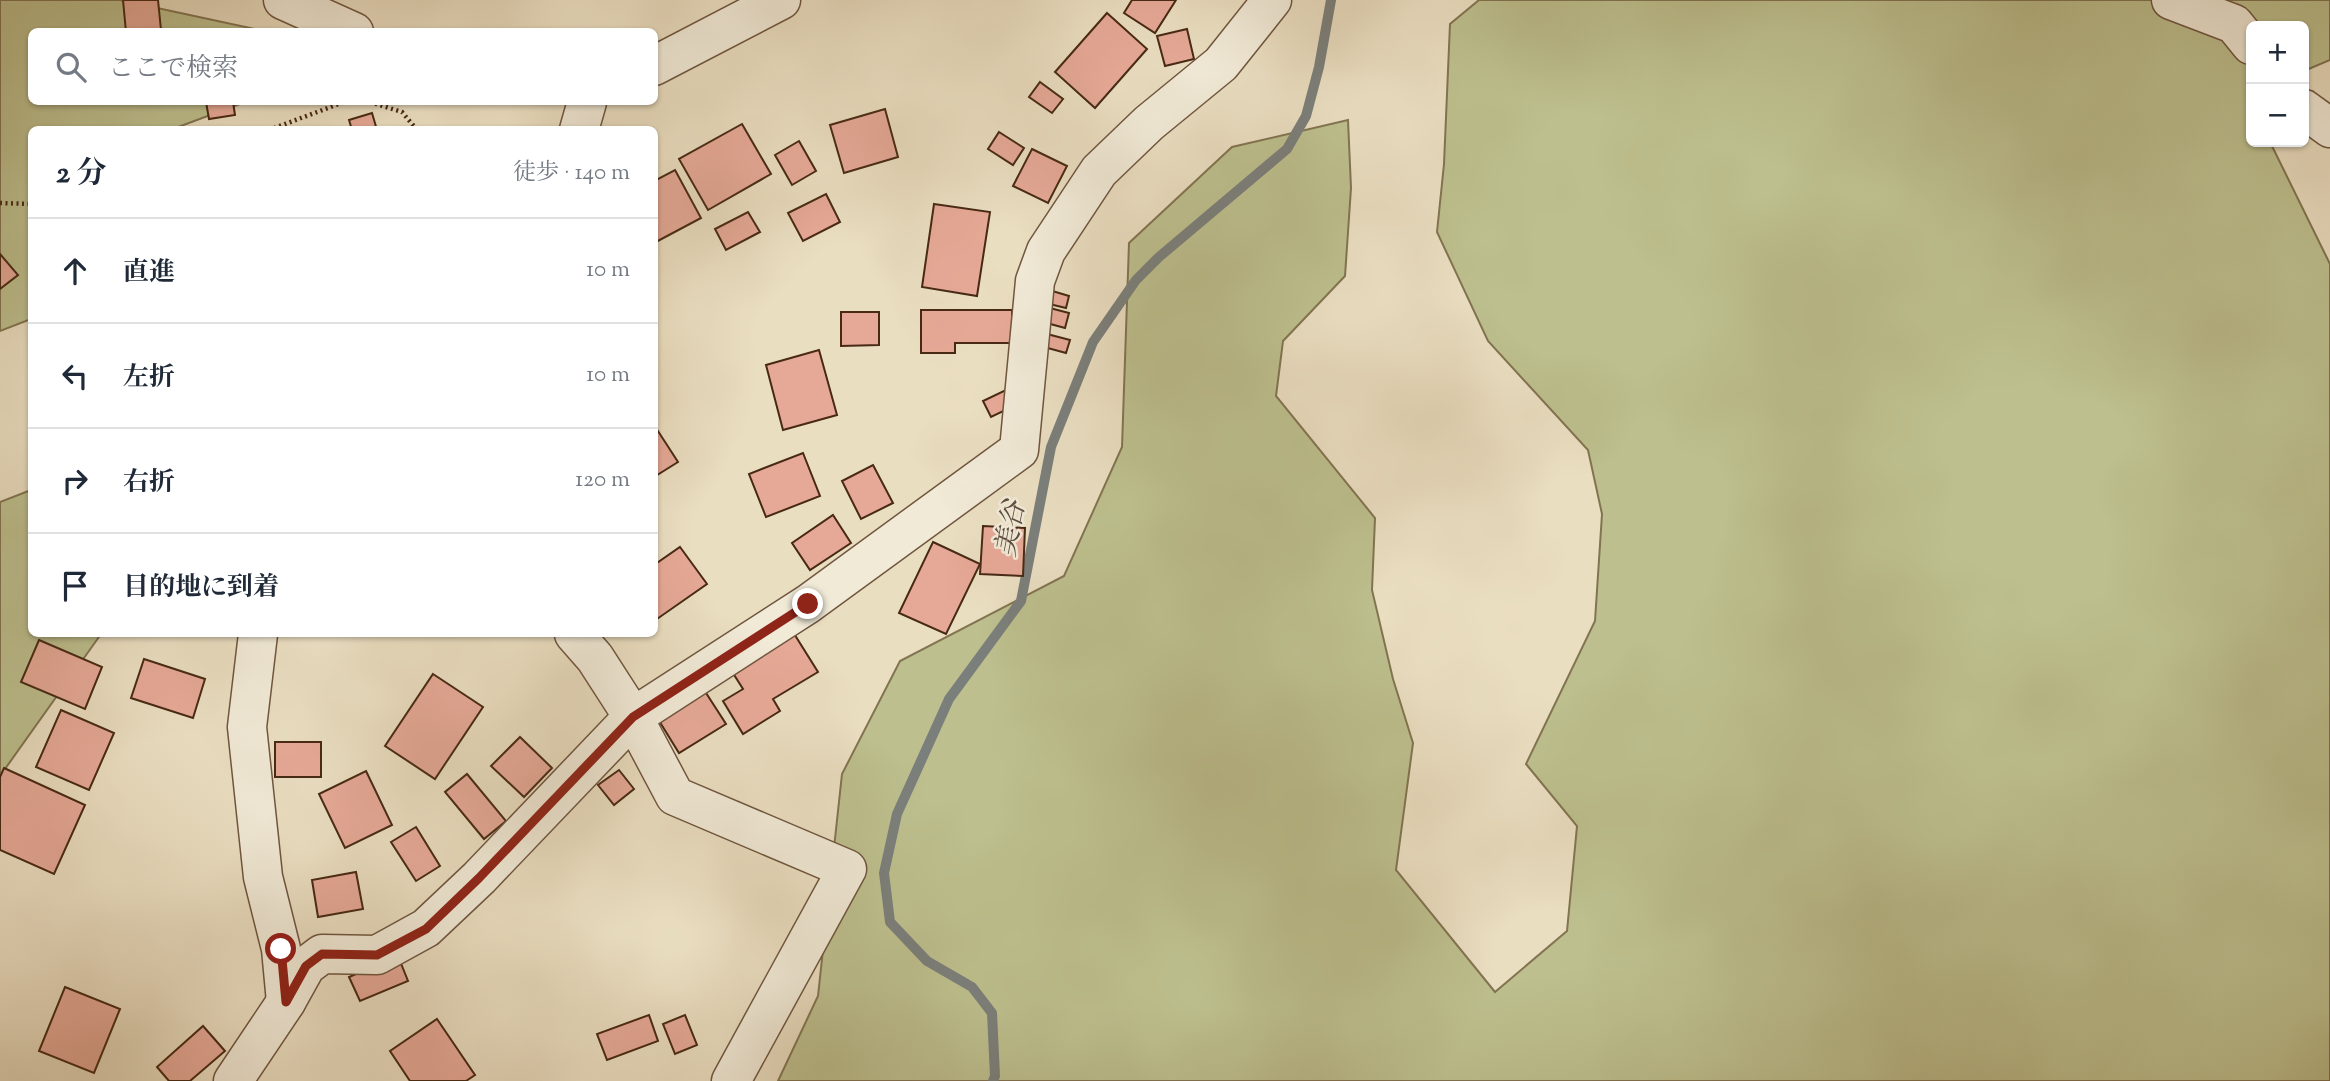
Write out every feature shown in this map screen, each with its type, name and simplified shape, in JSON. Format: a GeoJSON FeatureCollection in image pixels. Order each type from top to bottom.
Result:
{"type":"FeatureCollection","features":[{"type":"Feature","properties":{"kind":"street"},"geometry":{"type":"LineString","coordinates":[[283,0],[345,28]]}},
{"type":"Feature","properties":{"kind":"street"},"geometry":{"type":"LineString","coordinates":[[658,64],[782,0]]}},
{"type":"Feature","properties":{"kind":"street"},"geometry":{"type":"LineString","coordinates":[[233,1081],[286,1002],[306,966],[322,954],[377,955],[426,929],[479,878],[633,717],[808,604],[1018,450],[1035,281],[1046,251],[1099,171],[1149,123],[1221,64],[1272,0]]}},
{"type":"Feature","properties":{"kind":"street"},"geometry":{"type":"LineString","coordinates":[[2171,0],[2234,24],[2246,39]]}},
{"type":"Feature","properties":{"kind":"street"},"geometry":{"type":"LineString","coordinates":[[580,126],[586,105]]}},
{"type":"Feature","properties":{"kind":"street"},"geometry":{"type":"LineString","coordinates":[[2309,113],[2330,128]]}},
{"type":"Feature","properties":{"kind":"street"},"geometry":{"type":"LineString","coordinates":[[258,637],[247,727],[263,877],[281,949],[286,1002]]}},
{"type":"Feature","properties":{"kind":"street"},"geometry":{"type":"LineString","coordinates":[[577,637],[595,658],[633,717],[675,796],[847,869],[731,1081]]}},
{"type":"Feature","properties":{"kind":"path"},"geometry":{"type":"LineString","coordinates":[[280,126],[336,105]]}},
{"type":"Feature","properties":{"kind":"path"},"geometry":{"type":"LineString","coordinates":[[380,105],[402,112],[414,126]]}},
{"type":"Feature","properties":{"kind":"path"},"geometry":{"type":"LineString","coordinates":[[0,203],[28,204]]}},
{"type":"Feature","properties":{"kind":"green space"},"geometry":{"type":"Polygon","coordinates":[[[0,0],[120,0],[250,28],[28,28],[28,105],[237,105],[181,126],[28,126],[28,320],[0,331],[0,0]]]}},
{"type":"Feature","properties":{"kind":"green space"},"geometry":{"type":"Polygon","coordinates":[[[1479,0],[2330,0],[2330,60],[2309,69],[2309,21],[2246,21],[2246,147],[2272,147],[2330,264],[2330,1081],[778,1081],[818,996],[842,774],[900,661],[1064,576],[1122,447],[1129,243],[1232,147],[1348,120],[1351,188],[1345,276],[1283,341],[1276,396],[1375,518],[1372,590],[1393,679],[1413,743],[1396,870],[1495,992],[1567,931],[1577,826],[1526,764],[1595,621],[1602,514],[1588,450],[1488,341],[1437,232],[1444,164],[1450,24],[1479,0]]]}},
{"type":"Feature","properties":{"kind":"green space"},"geometry":{"type":"Polygon","coordinates":[[[28,491],[28,637],[99,637],[0,776],[0,502],[28,491]]]}},
{"type":"Feature","properties":{"kind":"building"},"geometry":{"type":"Polygon","coordinates":[[[123,0],[158,0],[161,28],[126,28],[123,0]]]}},
{"type":"Feature","properties":{"kind":"building"},"geometry":{"type":"Polygon","coordinates":[[[1132,0],[1176,0],[1155,33],[1124,13],[1132,0]]]}},
{"type":"Feature","properties":{"kind":"building"},"geometry":{"type":"Polygon","coordinates":[[[1107,13],[1147,49],[1095,108],[1055,72],[1107,13]]]}},
{"type":"Feature","properties":{"kind":"building"},"geometry":{"type":"Polygon","coordinates":[[[1187,29],[1194,59],[1165,66],[1157,36],[1187,29]]]}},
{"type":"Feature","properties":{"kind":"building"},"geometry":{"type":"Polygon","coordinates":[[[1040,82],[1063,99],[1052,113],[1029,97],[1040,82]]]}},
{"type":"Feature","properties":{"kind":"building"},"geometry":{"type":"Polygon","coordinates":[[[207,105],[233,105],[235,115],[209,119],[207,105]]]}},
{"type":"Feature","properties":{"kind":"building"},"geometry":{"type":"Polygon","coordinates":[[[885,109],[898,157],[844,173],[830,125],[885,109]]]}},
{"type":"Feature","properties":{"kind":"building"},"geometry":{"type":"Polygon","coordinates":[[[372,113],[376,126],[351,126],[349,120],[372,113]]]}},
{"type":"Feature","properties":{"kind":"building"},"geometry":{"type":"Polygon","coordinates":[[[742,124],[771,174],[708,210],[679,159],[742,124]]]}},
{"type":"Feature","properties":{"kind":"building"},"geometry":{"type":"Polygon","coordinates":[[[999,132],[1024,148],[1013,165],[988,149],[999,132]]]}},
{"type":"Feature","properties":{"kind":"building"},"geometry":{"type":"Polygon","coordinates":[[[799,141],[816,171],[792,185],[775,155],[799,141]]]}},
{"type":"Feature","properties":{"kind":"building"},"geometry":{"type":"Polygon","coordinates":[[[1032,149],[1067,166],[1048,203],[1013,186],[1032,149]]]}},
{"type":"Feature","properties":{"kind":"building"},"geometry":{"type":"Polygon","coordinates":[[[675,170],[701,218],[658,241],[658,179],[675,170]]]}},
{"type":"Feature","properties":{"kind":"building"},"geometry":{"type":"Polygon","coordinates":[[[826,194],[840,222],[803,241],[788,213],[826,194]]]}},
{"type":"Feature","properties":{"kind":"building"},"geometry":{"type":"Polygon","coordinates":[[[934,204],[990,212],[977,296],[922,287],[934,204]]]}},
{"type":"Feature","properties":{"kind":"building"},"geometry":{"type":"Polygon","coordinates":[[[748,212],[760,232],[726,250],[715,229],[748,212]]]}},
{"type":"Feature","properties":{"kind":"building"},"geometry":{"type":"Polygon","coordinates":[[[0,254],[18,275],[0,289],[0,254]]]}},
{"type":"Feature","properties":{"kind":"building"},"geometry":{"type":"Polygon","coordinates":[[[1049,290],[1069,296],[1066,308],[1045,303],[1049,290]]]}},
{"type":"Feature","properties":{"kind":"building"},"geometry":{"type":"Polygon","coordinates":[[[1046,307],[1069,313],[1065,328],[1043,322],[1046,307]]]}},
{"type":"Feature","properties":{"kind":"building"},"geometry":{"type":"Polygon","coordinates":[[[921,310],[1012,310],[1012,343],[955,343],[955,353],[921,353],[921,310]]]}},
{"type":"Feature","properties":{"kind":"building"},"geometry":{"type":"Polygon","coordinates":[[[841,312],[879,312],[879,345],[841,346],[841,312]]]}},
{"type":"Feature","properties":{"kind":"building"},"geometry":{"type":"Polygon","coordinates":[[[1047,334],[1070,340],[1066,353],[1044,347],[1047,334]]]}},
{"type":"Feature","properties":{"kind":"building"},"geometry":{"type":"Polygon","coordinates":[[[819,350],[837,415],[783,430],[766,365],[819,350]]]}},
{"type":"Feature","properties":{"kind":"building"},"geometry":{"type":"Polygon","coordinates":[[[1008,389],[1016,405],[991,417],[983,401],[1008,389]]]}},
{"type":"Feature","properties":{"kind":"building"},"geometry":{"type":"Polygon","coordinates":[[[658,431],[678,462],[658,474],[658,431]]]}},
{"type":"Feature","properties":{"kind":"building"},"geometry":{"type":"Polygon","coordinates":[[[803,453],[820,496],[766,517],[749,474],[803,453]]]}},
{"type":"Feature","properties":{"kind":"building"},"geometry":{"type":"Polygon","coordinates":[[[873,465],[893,503],[861,519],[842,481],[873,465]]]}},
{"type":"Feature","properties":{"kind":"building"},"geometry":{"type":"Polygon","coordinates":[[[833,515],[851,543],[810,570],[792,543],[833,515]]]}},
{"type":"Feature","properties":{"kind":"building"},"geometry":{"type":"Polygon","coordinates":[[[983,526],[1025,528],[1023,576],[980,574],[983,526]]]}},
{"type":"Feature","properties":{"kind":"building"},"geometry":{"type":"Polygon","coordinates":[[[933,542],[980,564],[946,634],[899,613],[933,542]]]}},
{"type":"Feature","properties":{"kind":"building"},"geometry":{"type":"Polygon","coordinates":[[[680,547],[707,584],[658,618],[658,562],[680,547]]]}},
{"type":"Feature","properties":{"kind":"building"},"geometry":{"type":"Polygon","coordinates":[[[793,632],[818,672],[773,699],[780,711],[743,734],[723,701],[743,689],[731,670],[793,632]]]}},
{"type":"Feature","properties":{"kind":"building"},"geometry":{"type":"Polygon","coordinates":[[[39,640],[102,667],[85,709],[21,682],[39,640]]]}},
{"type":"Feature","properties":{"kind":"building"},"geometry":{"type":"Polygon","coordinates":[[[144,659],[205,679],[193,718],[131,698],[144,659]]]}},
{"type":"Feature","properties":{"kind":"building"},"geometry":{"type":"Polygon","coordinates":[[[433,674],[483,707],[435,779],[385,746],[433,674]]]}},
{"type":"Feature","properties":{"kind":"building"},"geometry":{"type":"Polygon","coordinates":[[[699,682],[726,724],[679,753],[653,711],[699,682]]]}},
{"type":"Feature","properties":{"kind":"building"},"geometry":{"type":"Polygon","coordinates":[[[61,710],[114,733],[89,790],[36,767],[61,710]]]}},
{"type":"Feature","properties":{"kind":"building"},"geometry":{"type":"Polygon","coordinates":[[[520,737],[552,768],[524,797],[491,766],[520,737]]]}},
{"type":"Feature","properties":{"kind":"building"},"geometry":{"type":"Polygon","coordinates":[[[275,742],[321,742],[321,777],[275,777],[275,742]]]}},
{"type":"Feature","properties":{"kind":"building"},"geometry":{"type":"Polygon","coordinates":[[[4,768],[85,805],[54,874],[0,850],[0,777],[4,768]]]}},
{"type":"Feature","properties":{"kind":"building"},"geometry":{"type":"Polygon","coordinates":[[[619,770],[634,789],[614,805],[598,785],[619,770]]]}},
{"type":"Feature","properties":{"kind":"building"},"geometry":{"type":"Polygon","coordinates":[[[366,771],[392,825],[345,848],[319,794],[366,771]]]}},
{"type":"Feature","properties":{"kind":"building"},"geometry":{"type":"Polygon","coordinates":[[[467,774],[506,821],[484,839],[445,792],[467,774]]]}},
{"type":"Feature","properties":{"kind":"building"},"geometry":{"type":"Polygon","coordinates":[[[416,827],[440,866],[416,881],[391,842],[416,827]]]}},
{"type":"Feature","properties":{"kind":"building"},"geometry":{"type":"Polygon","coordinates":[[[356,872],[363,909],[318,917],[312,880],[356,872]]]}},
{"type":"Feature","properties":{"kind":"building"},"geometry":{"type":"Polygon","coordinates":[[[398,956],[408,981],[360,1001],[349,977],[398,956]]]}},
{"type":"Feature","properties":{"kind":"building"},"geometry":{"type":"Polygon","coordinates":[[[65,987],[120,1009],[94,1073],[39,1051],[65,987]]]}},
{"type":"Feature","properties":{"kind":"building"},"geometry":{"type":"Polygon","coordinates":[[[649,1015],[658,1041],[607,1060],[597,1034],[649,1015]]]}},
{"type":"Feature","properties":{"kind":"building"},"geometry":{"type":"Polygon","coordinates":[[[685,1015],[697,1045],[675,1054],[663,1024],[685,1015]]]}},
{"type":"Feature","properties":{"kind":"building"},"geometry":{"type":"Polygon","coordinates":[[[437,1019],[475,1075],[466,1081],[410,1081],[390,1051],[437,1019]]]}},
{"type":"Feature","properties":{"kind":"building"},"geometry":{"type":"Polygon","coordinates":[[[203,1026],[225,1051],[190,1081],[169,1081],[157,1067],[203,1026]]]}},
{"type":"Feature","properties":{"kind":"waterway","name":"美谷"},"geometry":{"type":"LineString","coordinates":[[993,1081],[992,1013],[972,987],[927,961],[890,922],[884,873],[897,814],[949,699],[1021,601],[1051,447],[1093,342],[1136,280],[1159,257],[1287,149],[1306,116],[1319,67],[1331,0]]}},
{"type":"Feature","properties":{"kind":"route"},"geometry":{"type":"LineString","coordinates":[[281,949],[286,1002],[306,966],[322,954],[377,955],[426,929],[479,878],[633,717],[808,604]]}}]}
